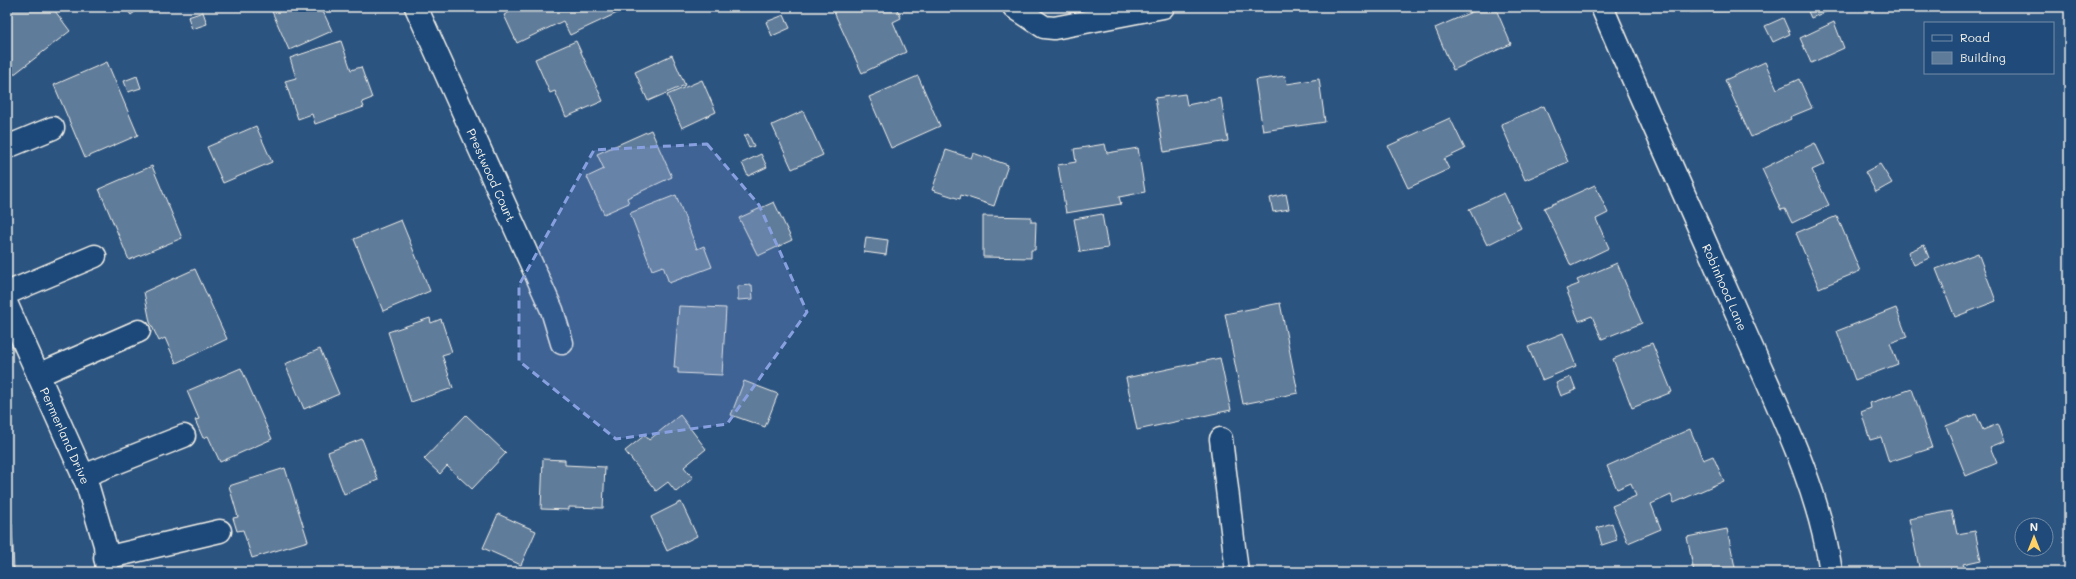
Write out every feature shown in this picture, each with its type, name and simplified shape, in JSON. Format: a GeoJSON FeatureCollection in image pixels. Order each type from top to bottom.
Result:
{"type":"FeatureCollection","features":[{"type":"Feature","properties":{"kind":"street","name":"Prestwood Court"},"geometry":{"type":"LineString","coordinates":[[416,7],[552,310],[562,344]]}},
{"type":"Feature","properties":{"kind":"street"},"geometry":{"type":"LineString","coordinates":[[1021,12],[1044,27],[1054,28],[1163,7]]}},
{"type":"Feature","properties":{"kind":"street","name":"Robinhood Lane"},"geometry":{"type":"LineString","coordinates":[[1602,7],[1777,405],[1810,486],[1828,549],[1831,572]]}},
{"type":"Feature","properties":{"kind":"street"},"geometry":{"type":"LineString","coordinates":[[7,147],[53,128]]}},
{"type":"Feature","properties":{"kind":"street"},"geometry":{"type":"LineString","coordinates":[[7,293],[95,256]]}},
{"type":"Feature","properties":{"kind":"street","name":"Permerland Drive"},"geometry":{"type":"LineString","coordinates":[[7,305],[83,476],[97,514],[105,545],[106,565]]}},
{"type":"Feature","properties":{"kind":"street"},"geometry":{"type":"LineString","coordinates":[[38,375],[139,331]]}},
{"type":"Feature","properties":{"kind":"street"},"geometry":{"type":"LineString","coordinates":[[83,476],[184,436]]}},
{"type":"Feature","properties":{"kind":"street"},"geometry":{"type":"LineString","coordinates":[[1221,439],[1237,572]]}},
{"type":"Feature","properties":{"kind":"street"},"geometry":{"type":"LineString","coordinates":[[106,565],[220,531]]}},
{"type":"Feature","properties":{"kind":"highlighted area"},"geometry":{"type":"Polygon","coordinates":[[[707,144],[759,205],[807,312],[727,424],[616,439],[519,361],[519,285],[594,150],[707,144]]]}},
{"type":"Feature","properties":{"kind":"building"},"geometry":{"type":"Polygon","coordinates":[[[7,7],[52,7],[70,31],[8,79],[7,7]]]}},
{"type":"Feature","properties":{"kind":"building"},"geometry":{"type":"Polygon","coordinates":[[[125,7],[141,7],[131,15],[125,7]]]}},
{"type":"Feature","properties":{"kind":"building"},"geometry":{"type":"Polygon","coordinates":[[[270,7],[321,7],[332,31],[289,50],[270,7]]]}},
{"type":"Feature","properties":{"kind":"building"},"geometry":{"type":"Polygon","coordinates":[[[512,7],[563,7],[564,9],[568,7],[630,7],[570,35],[563,21],[517,43],[504,15],[513,10],[512,7]]]}},
{"type":"Feature","properties":{"kind":"building"},"geometry":{"type":"Polygon","coordinates":[[[840,7],[896,7],[901,18],[893,22],[906,52],[862,73],[833,10],[840,7]]]}},
{"type":"Feature","properties":{"kind":"building"},"geometry":{"type":"Polygon","coordinates":[[[1483,7],[1495,7],[1511,44],[1453,70],[1435,28],[1483,7]]]}},
{"type":"Feature","properties":{"kind":"building"},"geometry":{"type":"Polygon","coordinates":[[[1690,7],[1737,7],[1737,11],[1690,12],[1690,7]]]}},
{"type":"Feature","properties":{"kind":"building"},"geometry":{"type":"Polygon","coordinates":[[[1806,7],[1837,7],[1811,18],[1806,7]]]}},
{"type":"Feature","properties":{"kind":"building"},"geometry":{"type":"Polygon","coordinates":[[[203,12],[207,24],[192,29],[188,17],[203,12]]]}},
{"type":"Feature","properties":{"kind":"building"},"geometry":{"type":"Polygon","coordinates":[[[784,15],[790,28],[772,36],[766,22],[784,15]]]}},
{"type":"Feature","properties":{"kind":"building"},"geometry":{"type":"Polygon","coordinates":[[[1783,18],[1790,34],[1773,42],[1765,26],[1783,18]]]}},
{"type":"Feature","properties":{"kind":"building"},"geometry":{"type":"Polygon","coordinates":[[[1834,22],[1844,48],[1811,63],[1800,38],[1834,22]]]}},
{"type":"Feature","properties":{"kind":"building"},"geometry":{"type":"Polygon","coordinates":[[[341,41],[351,70],[361,67],[372,98],[362,102],[364,107],[315,124],[312,114],[298,119],[285,81],[296,78],[290,58],[341,41]]]}},
{"type":"Feature","properties":{"kind":"building"},"geometry":{"type":"Polygon","coordinates":[[[576,41],[603,101],[566,117],[555,91],[550,93],[535,59],[576,41]]]}},
{"type":"Feature","properties":{"kind":"building"},"geometry":{"type":"Polygon","coordinates":[[[672,55],[685,85],[648,101],[635,72],[672,55]]]}},
{"type":"Feature","properties":{"kind":"building"},"geometry":{"type":"Polygon","coordinates":[[[107,62],[138,135],[85,158],[54,85],[107,62]]]}},
{"type":"Feature","properties":{"kind":"building"},"geometry":{"type":"Polygon","coordinates":[[[1765,62],[1777,89],[1799,79],[1812,108],[1790,117],[1791,119],[1751,137],[1725,80],[1765,62]]]}},
{"type":"Feature","properties":{"kind":"building"},"geometry":{"type":"Polygon","coordinates":[[[137,76],[141,88],[128,92],[124,81],[137,76]]]}},
{"type":"Feature","properties":{"kind":"building"},"geometry":{"type":"Polygon","coordinates":[[[918,76],[940,126],[891,148],[869,97],[918,76]]]}},
{"type":"Feature","properties":{"kind":"building"},"geometry":{"type":"Polygon","coordinates":[[[1285,76],[1287,84],[1319,79],[1325,122],[1263,131],[1255,80],[1285,76]]]}},
{"type":"Feature","properties":{"kind":"building"},"geometry":{"type":"Polygon","coordinates":[[[702,80],[716,112],[682,128],[667,95],[702,80]]]}},
{"type":"Feature","properties":{"kind":"building"},"geometry":{"type":"Polygon","coordinates":[[[1185,94],[1187,105],[1221,98],[1228,141],[1164,152],[1155,98],[1185,94]]]}},
{"type":"Feature","properties":{"kind":"building"},"geometry":{"type":"Polygon","coordinates":[[[1544,106],[1568,162],[1525,180],[1501,124],[1544,106]]]}},
{"type":"Feature","properties":{"kind":"building"},"geometry":{"type":"Polygon","coordinates":[[[803,111],[823,155],[792,169],[772,125],[803,111]]]}},
{"type":"Feature","properties":{"kind":"building"},"geometry":{"type":"Polygon","coordinates":[[[1450,118],[1465,149],[1444,159],[1449,169],[1408,188],[1388,146],[1450,118]]]}},
{"type":"Feature","properties":{"kind":"building"},"geometry":{"type":"Polygon","coordinates":[[[256,126],[272,162],[223,183],[207,147],[256,126]]]}},
{"type":"Feature","properties":{"kind":"building"},"geometry":{"type":"Polygon","coordinates":[[[651,130],[672,177],[627,198],[629,203],[604,214],[587,177],[604,169],[597,154],[651,130]]]}},
{"type":"Feature","properties":{"kind":"building"},"geometry":{"type":"Polygon","coordinates":[[[748,134],[754,146],[749,148],[744,136],[748,134]]]}},
{"type":"Feature","properties":{"kind":"building"},"geometry":{"type":"Polygon","coordinates":[[[1815,143],[1825,164],[1812,170],[1829,205],[1792,223],[1785,209],[1781,210],[1762,169],[1815,143]]]}},
{"type":"Feature","properties":{"kind":"building"},"geometry":{"type":"Polygon","coordinates":[[[1105,144],[1107,153],[1138,148],[1145,192],[1119,197],[1121,204],[1066,213],[1058,165],[1076,162],[1074,149],[1105,144]]]}},
{"type":"Feature","properties":{"kind":"building"},"geometry":{"type":"Polygon","coordinates":[[[946,150],[971,158],[973,153],[1008,165],[994,206],[961,195],[960,199],[932,190],[946,150]]]}},
{"type":"Feature","properties":{"kind":"building"},"geometry":{"type":"Polygon","coordinates":[[[761,154],[767,167],[748,176],[742,163],[761,154]]]}},
{"type":"Feature","properties":{"kind":"building"},"geometry":{"type":"Polygon","coordinates":[[[1880,164],[1892,183],[1876,192],[1865,172],[1880,164]]]}},
{"type":"Feature","properties":{"kind":"building"},"geometry":{"type":"Polygon","coordinates":[[[152,166],[182,238],[129,260],[99,189],[152,166]]]}},
{"type":"Feature","properties":{"kind":"building"},"geometry":{"type":"Polygon","coordinates":[[[1595,185],[1608,213],[1596,219],[1609,248],[1571,266],[1544,208],[1595,185]]]}},
{"type":"Feature","properties":{"kind":"building"},"geometry":{"type":"Polygon","coordinates":[[[1504,193],[1521,228],[1487,245],[1469,209],[1504,193]]]}},
{"type":"Feature","properties":{"kind":"building"},"geometry":{"type":"Polygon","coordinates":[[[1286,194],[1289,209],[1273,212],[1270,198],[1286,194]]]}},
{"type":"Feature","properties":{"kind":"building"},"geometry":{"type":"Polygon","coordinates":[[[676,195],[697,249],[704,246],[712,267],[669,283],[663,266],[652,270],[630,213],[676,195]]]}},
{"type":"Feature","properties":{"kind":"building"},"geometry":{"type":"Polygon","coordinates":[[[774,202],[792,240],[758,256],[739,218],[774,202]]]}},
{"type":"Feature","properties":{"kind":"building"},"geometry":{"type":"Polygon","coordinates":[[[1102,214],[1108,248],[1080,252],[1074,219],[1102,214]]]}},
{"type":"Feature","properties":{"kind":"building"},"geometry":{"type":"Polygon","coordinates":[[[983,216],[1031,217],[1031,222],[1036,222],[1035,250],[1031,250],[1031,258],[983,257],[983,216]]]}},
{"type":"Feature","properties":{"kind":"building"},"geometry":{"type":"Polygon","coordinates":[[[1837,216],[1860,271],[1819,288],[1796,233],[1837,216]]]}},
{"type":"Feature","properties":{"kind":"building"},"geometry":{"type":"Polygon","coordinates":[[[401,220],[430,291],[383,311],[354,239],[401,220]]]}},
{"type":"Feature","properties":{"kind":"building"},"geometry":{"type":"Polygon","coordinates":[[[866,237],[888,240],[886,255],[864,252],[866,237]]]}},
{"type":"Feature","properties":{"kind":"building"},"geometry":{"type":"Polygon","coordinates":[[[1924,245],[1929,258],[1914,265],[1908,252],[1924,245]]]}},
{"type":"Feature","properties":{"kind":"building"},"geometry":{"type":"Polygon","coordinates":[[[1978,253],[1996,301],[1955,317],[1936,269],[1978,253]]]}},
{"type":"Feature","properties":{"kind":"building"},"geometry":{"type":"Polygon","coordinates":[[[1617,263],[1642,323],[1602,339],[1592,316],[1579,321],[1566,289],[1579,284],[1577,280],[1617,263]]]}},
{"type":"Feature","properties":{"kind":"building"},"geometry":{"type":"Polygon","coordinates":[[[195,269],[227,339],[176,363],[165,338],[159,341],[150,322],[144,292],[195,269]]]}},
{"type":"Feature","properties":{"kind":"building"},"geometry":{"type":"Polygon","coordinates":[[[752,285],[753,299],[738,300],[738,286],[752,285]]]}},
{"type":"Feature","properties":{"kind":"building"},"geometry":{"type":"Polygon","coordinates":[[[1280,303],[1298,393],[1243,404],[1225,314],[1280,303]]]}},
{"type":"Feature","properties":{"kind":"building"},"geometry":{"type":"Polygon","coordinates":[[[679,306],[726,308],[722,375],[678,373],[678,368],[674,368],[679,306]]]}},
{"type":"Feature","properties":{"kind":"building"},"geometry":{"type":"Polygon","coordinates":[[[1896,308],[1907,337],[1890,343],[1898,364],[1855,380],[1837,331],[1896,308]]]}},
{"type":"Feature","properties":{"kind":"building"},"geometry":{"type":"Polygon","coordinates":[[[430,318],[431,323],[441,319],[452,352],[442,355],[453,388],[411,402],[388,332],[430,318]]]}},
{"type":"Feature","properties":{"kind":"building"},"geometry":{"type":"Polygon","coordinates":[[[1563,333],[1576,366],[1542,380],[1528,347],[1563,333]]]}},
{"type":"Feature","properties":{"kind":"building"},"geometry":{"type":"Polygon","coordinates":[[[1652,343],[1672,392],[1632,408],[1613,359],[1652,343]]]}},
{"type":"Feature","properties":{"kind":"building"},"geometry":{"type":"Polygon","coordinates":[[[320,349],[339,394],[304,409],[285,364],[320,349]]]}},
{"type":"Feature","properties":{"kind":"building"},"geometry":{"type":"Polygon","coordinates":[[[1220,358],[1231,410],[1137,430],[1126,378],[1220,358]]]}},
{"type":"Feature","properties":{"kind":"building"},"geometry":{"type":"Polygon","coordinates":[[[241,368],[272,439],[220,462],[208,436],[203,438],[195,420],[199,419],[187,391],[241,368]]]}},
{"type":"Feature","properties":{"kind":"building"},"geometry":{"type":"Polygon","coordinates":[[[1571,377],[1576,390],[1561,396],[1556,383],[1571,377]]]}},
{"type":"Feature","properties":{"kind":"building"},"geometry":{"type":"Polygon","coordinates":[[[744,381],[778,394],[765,427],[731,415],[744,381]]]}},
{"type":"Feature","properties":{"kind":"building"},"geometry":{"type":"Polygon","coordinates":[[[1912,389],[1932,448],[1889,462],[1881,437],[1870,440],[1861,412],[1871,408],[1870,403],[1912,389]]]}},
{"type":"Feature","properties":{"kind":"building"},"geometry":{"type":"Polygon","coordinates":[[[1976,414],[1983,430],[1998,424],[2005,441],[1990,447],[1997,463],[1966,476],[1946,426],[1976,414]]]}},
{"type":"Feature","properties":{"kind":"building"},"geometry":{"type":"Polygon","coordinates":[[[466,415],[506,453],[472,489],[447,466],[440,474],[424,459],[466,415]]]}},
{"type":"Feature","properties":{"kind":"building"},"geometry":{"type":"Polygon","coordinates":[[[680,415],[706,449],[684,467],[693,478],[676,492],[668,482],[656,491],[625,451],[645,435],[649,440],[680,415]]]}},
{"type":"Feature","properties":{"kind":"building"},"geometry":{"type":"Polygon","coordinates":[[[1690,429],[1703,460],[1713,456],[1724,481],[1674,503],[1671,495],[1651,504],[1661,529],[1628,543],[1612,506],[1636,496],[1631,483],[1617,489],[1607,466],[1690,429]]]}},
{"type":"Feature","properties":{"kind":"building"},"geometry":{"type":"Polygon","coordinates":[[[362,439],[378,480],[344,494],[328,452],[362,439]]]}},
{"type":"Feature","properties":{"kind":"building"},"geometry":{"type":"Polygon","coordinates":[[[543,459],[565,460],[565,465],[605,467],[603,508],[569,507],[569,510],[541,509],[543,459]]]}},
{"type":"Feature","properties":{"kind":"building"},"geometry":{"type":"Polygon","coordinates":[[[285,468],[308,541],[252,558],[243,530],[237,531],[233,518],[238,517],[229,486],[285,468]]]}},
{"type":"Feature","properties":{"kind":"building"},"geometry":{"type":"Polygon","coordinates":[[[681,502],[697,536],[667,551],[651,517],[681,502]]]}},
{"type":"Feature","properties":{"kind":"building"},"geometry":{"type":"Polygon","coordinates":[[[1952,511],[1957,534],[1975,531],[1981,560],[1963,564],[1965,569],[1951,572],[1920,572],[1909,519],[1952,511]]]}},
{"type":"Feature","properties":{"kind":"building"},"geometry":{"type":"Polygon","coordinates":[[[498,514],[536,531],[521,565],[483,548],[498,514]]]}},
{"type":"Feature","properties":{"kind":"building"},"geometry":{"type":"Polygon","coordinates":[[[1612,523],[1617,540],[1602,545],[1597,528],[1612,523]]]}},
{"type":"Feature","properties":{"kind":"building"},"geometry":{"type":"Polygon","coordinates":[[[7,524],[12,524],[14,571],[29,570],[29,572],[7,572],[7,524]]]}},
{"type":"Feature","properties":{"kind":"building"},"geometry":{"type":"Polygon","coordinates":[[[1727,529],[1736,572],[1694,572],[1687,537],[1727,529]]]}}]}
